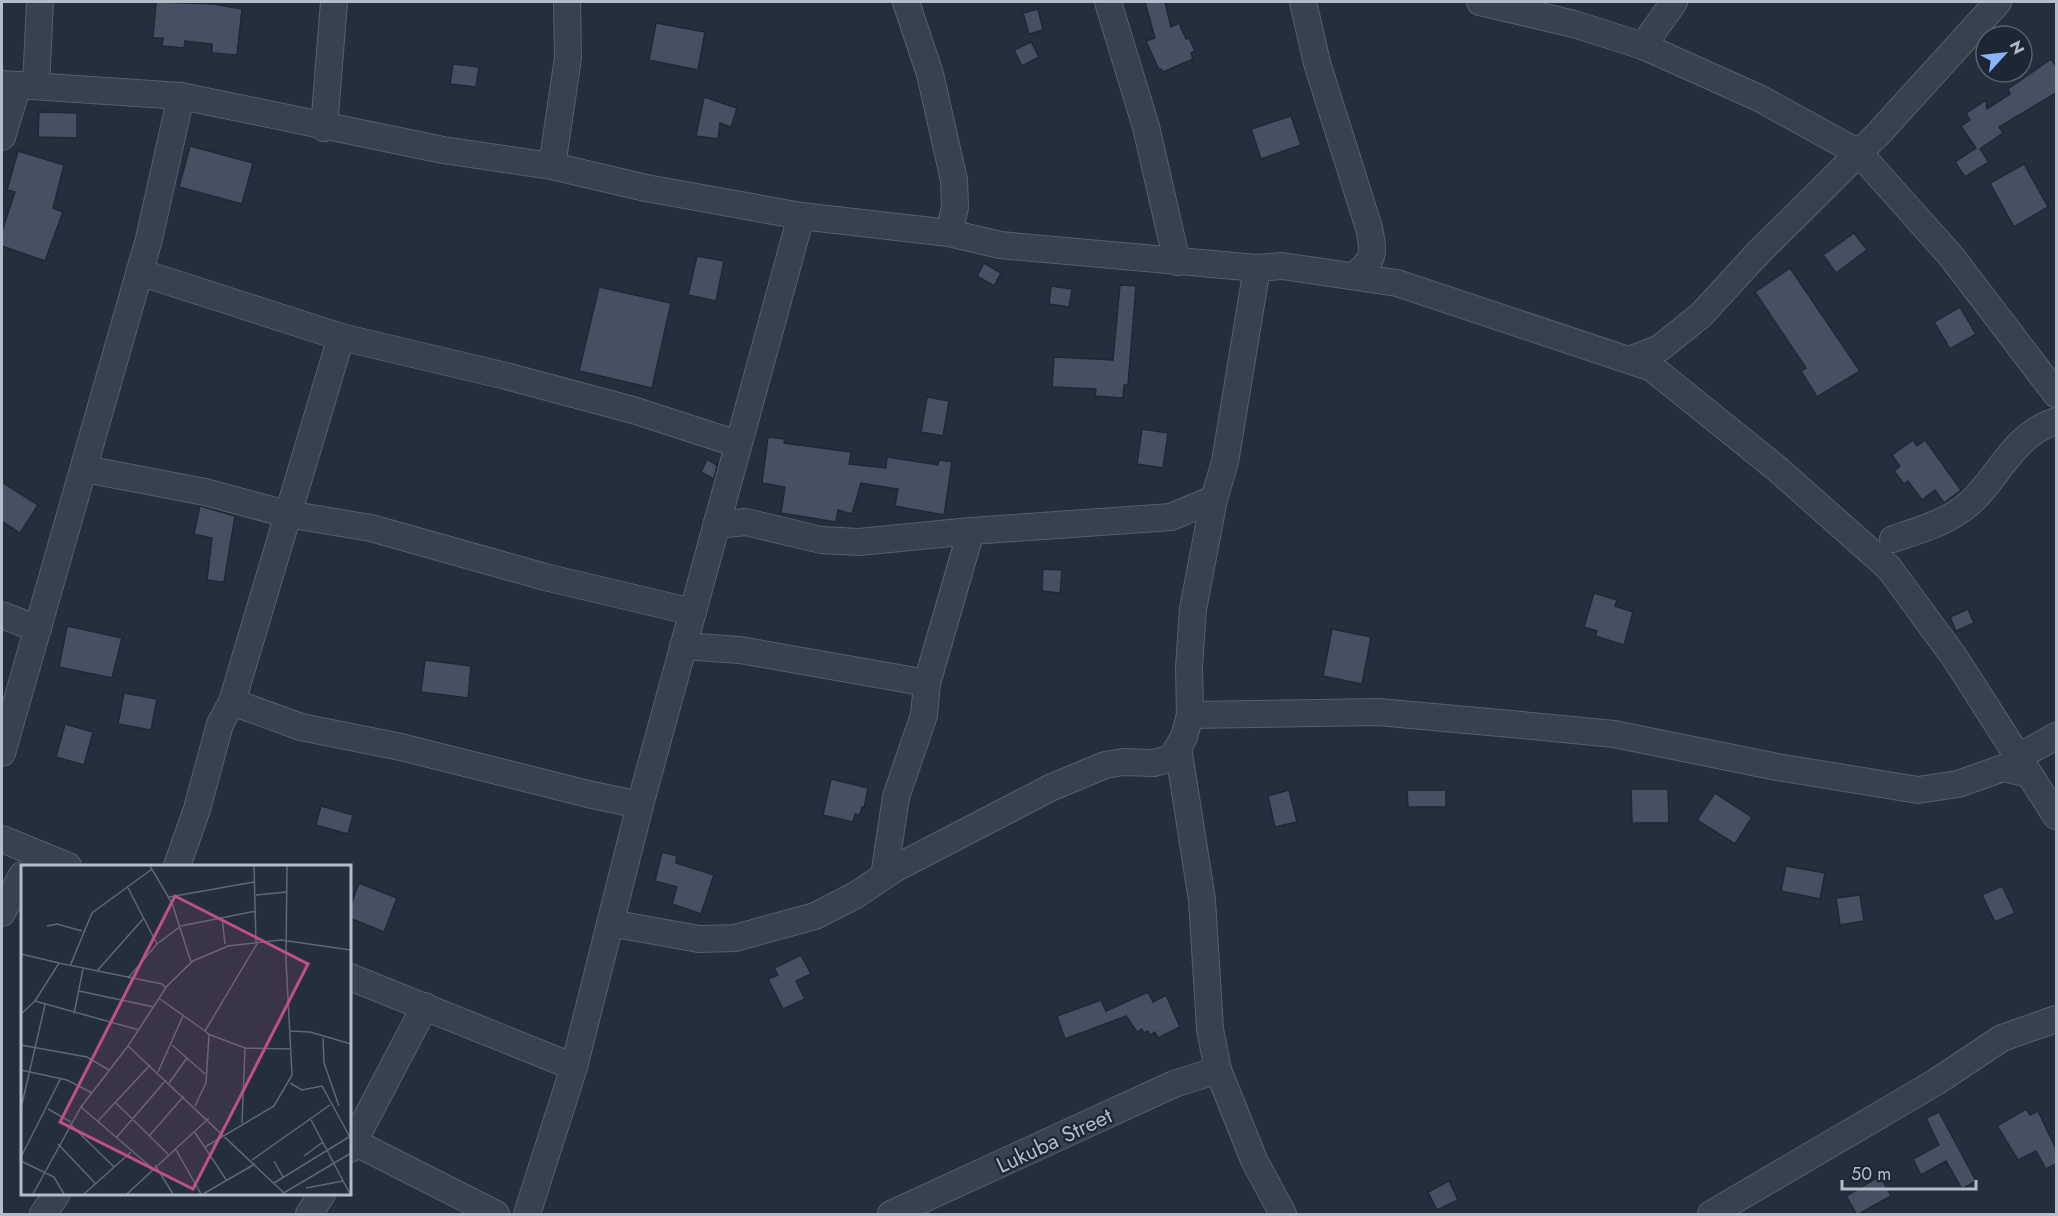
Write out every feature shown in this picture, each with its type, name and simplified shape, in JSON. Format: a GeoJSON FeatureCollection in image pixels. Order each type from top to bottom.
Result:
{"type":"FeatureCollection","features":[{"type":"Feature","properties":{"kind":"street"},"geometry":{"type":"LineString","coordinates":[[2,137],[19,84],[40,2]]}},
{"type":"Feature","properties":{"kind":"street"},"geometry":{"type":"LineString","coordinates":[[324,128],[334,2]]}},
{"type":"Feature","properties":{"kind":"street"},"geometry":{"type":"LineString","coordinates":[[552,166],[568,58],[567,2]]}},
{"type":"Feature","properties":{"kind":"street"},"geometry":{"type":"LineString","coordinates":[[906,2],[930,74],[954,180],[955,207],[960,236]]}},
{"type":"Feature","properties":{"kind":"street"},"geometry":{"type":"LineString","coordinates":[[1108,2],[1146,127],[1177,261]]}},
{"type":"Feature","properties":{"kind":"street"},"geometry":{"type":"LineString","coordinates":[[1303,2],[1317,63],[1370,228],[1373,249],[1371,261],[1355,275]]}},
{"type":"Feature","properties":{"kind":"street"},"geometry":{"type":"LineString","coordinates":[[1480,2],[1574,24],[1643,46],[1759,98],[1859,153],[1951,256],[2056,394]]}},
{"type":"Feature","properties":{"kind":"street"},"geometry":{"type":"LineString","coordinates":[[1643,46],[1674,2]]}},
{"type":"Feature","properties":{"kind":"street"},"geometry":{"type":"LineString","coordinates":[[1629,360],[1660,348],[1683,332],[1859,153],[1998,2]]}},
{"type":"Feature","properties":{"kind":"street"},"geometry":{"type":"LineString","coordinates":[[19,84],[181,96],[324,128],[443,150],[552,166],[646,188],[801,216],[960,236],[1058,252],[1257,268],[1282,266],[1355,275],[1396,283],[1652,368],[1784,475],[1889,568],[1955,658],[2056,816]]}},
{"type":"Feature","properties":{"kind":"street"},"geometry":{"type":"LineString","coordinates":[[2,753],[85,469],[139,272],[181,96]]}},
{"type":"Feature","properties":{"kind":"street"},"geometry":{"type":"LineString","coordinates":[[527,1215],[574,1067],[640,805],[801,216]]}},
{"type":"Feature","properties":{"kind":"street"},"geometry":{"type":"LineString","coordinates":[[1373,249],[1396,283]]}},
{"type":"Feature","properties":{"kind":"street"},"geometry":{"type":"LineString","coordinates":[[610,923],[699,939],[735,938],[815,916],[856,895],[884,876],[1050,788],[1105,765],[1123,762],[1154,763],[1172,758],[1190,715],[1189,667],[1193,609],[1214,499],[1225,462],[1257,268]]}},
{"type":"Feature","properties":{"kind":"street"},"geometry":{"type":"LineString","coordinates":[[139,272],[341,338],[506,376],[633,410],[738,444]]}},
{"type":"Feature","properties":{"kind":"street"},"geometry":{"type":"LineString","coordinates":[[178,865],[198,809],[220,724],[232,702],[341,338]]}},
{"type":"Feature","properties":{"kind":"street"},"geometry":{"type":"LineString","coordinates":[[1893,539],[1943,522],[1971,502],[2008,454],[2034,433],[2056,422]]}},
{"type":"Feature","properties":{"kind":"street"},"geometry":{"type":"LineString","coordinates":[[85,469],[205,492],[287,513],[371,528],[545,577],[693,612]]}},
{"type":"Feature","properties":{"kind":"street"},"geometry":{"type":"LineString","coordinates":[[716,525],[746,522],[821,540],[859,542],[971,531],[1170,517],[1214,499]]}},
{"type":"Feature","properties":{"kind":"street"},"geometry":{"type":"LineString","coordinates":[[884,876],[896,797],[924,715],[927,683],[971,531]]}},
{"type":"Feature","properties":{"kind":"street"},"geometry":{"type":"LineString","coordinates":[[2,615],[38,629]]}},
{"type":"Feature","properties":{"kind":"street"},"geometry":{"type":"LineString","coordinates":[[683,646],[740,650],[927,683]]}},
{"type":"Feature","properties":{"kind":"street"},"geometry":{"type":"LineString","coordinates":[[232,702],[301,727],[401,747],[576,792],[640,805]]}},
{"type":"Feature","properties":{"kind":"street"},"geometry":{"type":"LineString","coordinates":[[1190,715],[1378,712],[1614,734],[1755,763],[1918,790],[1958,784],[2003,768],[2023,765],[2056,736]]}},
{"type":"Feature","properties":{"kind":"street"},"geometry":{"type":"LineString","coordinates":[[1178,747],[1202,900],[1210,1029],[1218,1070],[1254,1160],[1283,1215]]}},
{"type":"Feature","properties":{"kind":"street"},"geometry":{"type":"LineString","coordinates":[[2,839],[28,865]]}},
{"type":"Feature","properties":{"kind":"street"},"geometry":{"type":"LineString","coordinates":[[2,913],[21,878]]}},
{"type":"Feature","properties":{"kind":"street"},"geometry":{"type":"LineString","coordinates":[[351,977],[574,1067]]}},
{"type":"Feature","properties":{"kind":"street"},"geometry":{"type":"LineString","coordinates":[[425,1006],[352,1146],[496,1215]]}},
{"type":"Feature","properties":{"kind":"street"},"geometry":{"type":"LineString","coordinates":[[1711,1215],[1936,1082],[2002,1038],[2056,1019]]}},
{"type":"Feature","properties":{"kind":"street","name":"Lukuba Street"},"geometry":{"type":"LineString","coordinates":[[891,1215],[1174,1084],[1218,1070]]}},
{"type":"Feature","properties":{"kind":"street"},"geometry":{"type":"LineString","coordinates":[[43,1215],[56,1195]]}},
{"type":"Feature","properties":{"kind":"street"},"geometry":{"type":"LineString","coordinates":[[309,1215],[321,1195]]}},
{"type":"Feature","properties":{"kind":"building"},"geometry":{"type":"Polygon","coordinates":[[[156,2],[214,4],[242,9],[237,55],[212,53],[212,44],[185,41],[184,48],[162,46],[163,38],[153,38],[156,2]]]}},
{"type":"Feature","properties":{"kind":"building"},"geometry":{"type":"Polygon","coordinates":[[[1145,2],[1165,2],[1171,27],[1179,23],[1186,39],[1189,38],[1195,51],[1191,53],[1193,59],[1163,72],[1159,70],[1146,41],[1155,38],[1145,2]]]}},
{"type":"Feature","properties":{"kind":"building"},"geometry":{"type":"Polygon","coordinates":[[[1038,9],[1043,30],[1029,34],[1023,13],[1038,9]]]}},
{"type":"Feature","properties":{"kind":"building"},"geometry":{"type":"Polygon","coordinates":[[[656,23],[705,32],[698,70],[649,60],[656,23]]]}},
{"type":"Feature","properties":{"kind":"building"},"geometry":{"type":"Polygon","coordinates":[[[1031,42],[1039,57],[1022,66],[1014,50],[1031,42]]]}},
{"type":"Feature","properties":{"kind":"building"},"geometry":{"type":"Polygon","coordinates":[[[2051,59],[2056,66],[2056,93],[1999,127],[2003,133],[1980,149],[1989,162],[1965,177],[1955,162],[1976,148],[1961,126],[1970,120],[1966,113],[1986,100],[1987,109],[2010,94],[2008,89],[2015,84],[2034,84],[2034,71],[2051,59]]]}},
{"type":"Feature","properties":{"kind":"building"},"geometry":{"type":"Polygon","coordinates":[[[453,64],[479,67],[476,87],[450,84],[453,64]]]}},
{"type":"Feature","properties":{"kind":"building"},"geometry":{"type":"Polygon","coordinates":[[[704,97],[737,108],[731,127],[720,123],[718,139],[696,136],[704,97]]]}},
{"type":"Feature","properties":{"kind":"building"},"geometry":{"type":"Polygon","coordinates":[[[39,112],[77,113],[77,138],[38,137],[39,112]]]}},
{"type":"Feature","properties":{"kind":"building"},"geometry":{"type":"Polygon","coordinates":[[[1291,116],[1301,145],[1261,159],[1251,129],[1291,116]]]}},
{"type":"Feature","properties":{"kind":"building"},"geometry":{"type":"Polygon","coordinates":[[[190,146],[253,163],[242,204],[179,187],[190,146]]]}},
{"type":"Feature","properties":{"kind":"building"},"geometry":{"type":"Polygon","coordinates":[[[18,151],[64,165],[53,208],[63,212],[45,261],[2,246],[2,231],[15,192],[7,190],[18,151]]]}},
{"type":"Feature","properties":{"kind":"building"},"geometry":{"type":"Polygon","coordinates":[[[2024,164],[2048,207],[2014,227],[1990,183],[2024,164]]]}},
{"type":"Feature","properties":{"kind":"building"},"geometry":{"type":"Polygon","coordinates":[[[1854,233],[1867,250],[1836,273],[1823,255],[1854,233]]]}},
{"type":"Feature","properties":{"kind":"building"},"geometry":{"type":"Polygon","coordinates":[[[697,256],[724,261],[716,301],[688,295],[697,256]]]}},
{"type":"Feature","properties":{"kind":"building"},"geometry":{"type":"Polygon","coordinates":[[[984,263],[1001,273],[994,286],[977,276],[984,263]]]}},
{"type":"Feature","properties":{"kind":"building"},"geometry":{"type":"Polygon","coordinates":[[[1790,268],[1860,371],[1817,397],[1801,371],[1806,368],[1755,292],[1790,268]]]}},
{"type":"Feature","properties":{"kind":"building"},"geometry":{"type":"Polygon","coordinates":[[[1120,285],[1136,286],[1128,385],[1124,385],[1123,398],[1095,396],[1096,389],[1052,387],[1054,357],[1113,360],[1120,285]]]}},
{"type":"Feature","properties":{"kind":"building"},"geometry":{"type":"Polygon","coordinates":[[[1051,286],[1072,289],[1069,307],[1049,304],[1051,286]]]}},
{"type":"Feature","properties":{"kind":"building"},"geometry":{"type":"Polygon","coordinates":[[[599,287],[671,303],[652,388],[579,371],[599,287]]]}},
{"type":"Feature","properties":{"kind":"building"},"geometry":{"type":"Polygon","coordinates":[[[1960,307],[1976,334],[1950,349],[1934,322],[1960,307]]]}},
{"type":"Feature","properties":{"kind":"building"},"geometry":{"type":"Polygon","coordinates":[[[927,397],[949,401],[943,436],[921,432],[927,397]]]}},
{"type":"Feature","properties":{"kind":"building"},"geometry":{"type":"Polygon","coordinates":[[[1142,429],[1168,433],[1163,468],[1137,464],[1142,429]]]}},
{"type":"Feature","properties":{"kind":"building"},"geometry":{"type":"Polygon","coordinates":[[[768,437],[785,439],[784,443],[851,452],[849,464],[886,468],[887,457],[938,465],[939,460],[952,462],[944,515],[895,506],[898,489],[861,483],[852,514],[838,510],[836,522],[781,513],[785,487],[762,483],[768,437]]]}},
{"type":"Feature","properties":{"kind":"building"},"geometry":{"type":"Polygon","coordinates":[[[1913,440],[1917,446],[1925,440],[1961,490],[1944,503],[1935,490],[1922,500],[1908,481],[1904,484],[1894,471],[1900,466],[1892,455],[1913,440]]]}},
{"type":"Feature","properties":{"kind":"building"},"geometry":{"type":"Polygon","coordinates":[[[707,459],[717,465],[714,479],[701,472],[707,459]]]}},
{"type":"Feature","properties":{"kind":"building"},"geometry":{"type":"Polygon","coordinates":[[[2,482],[38,505],[20,533],[2,521],[2,482]]]}},
{"type":"Feature","properties":{"kind":"building"},"geometry":{"type":"Polygon","coordinates":[[[200,506],[235,516],[224,582],[207,580],[212,538],[194,534],[200,506]]]}},
{"type":"Feature","properties":{"kind":"building"},"geometry":{"type":"Polygon","coordinates":[[[1043,569],[1062,570],[1060,593],[1042,591],[1043,569]]]}},
{"type":"Feature","properties":{"kind":"building"},"geometry":{"type":"Polygon","coordinates":[[[1594,593],[1617,600],[1615,606],[1633,612],[1624,645],[1595,636],[1597,631],[1584,627],[1594,593]]]}},
{"type":"Feature","properties":{"kind":"building"},"geometry":{"type":"Polygon","coordinates":[[[1968,609],[1974,623],[1956,631],[1950,617],[1968,609]]]}},
{"type":"Feature","properties":{"kind":"building"},"geometry":{"type":"Polygon","coordinates":[[[67,626],[122,638],[112,678],[59,667],[67,626]]]}},
{"type":"Feature","properties":{"kind":"building"},"geometry":{"type":"Polygon","coordinates":[[[1332,629],[1371,637],[1362,684],[1323,676],[1332,629]]]}},
{"type":"Feature","properties":{"kind":"building"},"geometry":{"type":"Polygon","coordinates":[[[425,660],[471,666],[468,698],[421,692],[425,660]]]}},
{"type":"Feature","properties":{"kind":"building"},"geometry":{"type":"Polygon","coordinates":[[[124,693],[157,699],[151,730],[118,724],[124,693]]]}},
{"type":"Feature","properties":{"kind":"building"},"geometry":{"type":"Polygon","coordinates":[[[65,724],[93,732],[84,765],[56,757],[65,724]]]}},
{"type":"Feature","properties":{"kind":"building"},"geometry":{"type":"Polygon","coordinates":[[[831,779],[868,788],[864,808],[862,807],[860,815],[855,814],[853,822],[823,815],[831,779]]]}},
{"type":"Feature","properties":{"kind":"building"},"geometry":{"type":"Polygon","coordinates":[[[1631,789],[1668,789],[1669,823],[1632,823],[1631,789]]]}},
{"type":"Feature","properties":{"kind":"building"},"geometry":{"type":"Polygon","coordinates":[[[1289,790],[1297,822],[1275,827],[1268,796],[1289,790]]]}},
{"type":"Feature","properties":{"kind":"building"},"geometry":{"type":"Polygon","coordinates":[[[1407,790],[1446,790],[1446,807],[1408,807],[1407,790]]]}},
{"type":"Feature","properties":{"kind":"building"},"geometry":{"type":"Polygon","coordinates":[[[1715,793],[1752,817],[1735,844],[1697,820],[1715,793]]]}},
{"type":"Feature","properties":{"kind":"building"},"geometry":{"type":"Polygon","coordinates":[[[321,806],[353,815],[348,834],[316,825],[321,806]]]}},
{"type":"Feature","properties":{"kind":"building"},"geometry":{"type":"Polygon","coordinates":[[[662,852],[677,856],[676,863],[714,875],[701,914],[672,904],[677,887],[655,881],[662,852]]]}},
{"type":"Feature","properties":{"kind":"building"},"geometry":{"type":"Polygon","coordinates":[[[1786,866],[1825,873],[1820,899],[1781,891],[1786,866]]]}},
{"type":"Feature","properties":{"kind":"building"},"geometry":{"type":"Polygon","coordinates":[[[359,883],[397,898],[384,932],[351,918],[351,904],[359,883]]]}},
{"type":"Feature","properties":{"kind":"building"},"geometry":{"type":"Polygon","coordinates":[[[2002,886],[2015,913],[1995,922],[1982,895],[2002,886]]]}},
{"type":"Feature","properties":{"kind":"building"},"geometry":{"type":"Polygon","coordinates":[[[1860,895],[1864,921],[1840,925],[1836,898],[1860,895]]]}},
{"type":"Feature","properties":{"kind":"building"},"geometry":{"type":"Polygon","coordinates":[[[801,955],[811,974],[796,981],[805,999],[783,1009],[768,979],[778,975],[774,968],[801,955]]]}},
{"type":"Feature","properties":{"kind":"building"},"geometry":{"type":"Polygon","coordinates":[[[1148,992],[1153,1002],[1166,995],[1180,1027],[1158,1038],[1155,1032],[1150,1035],[1148,1031],[1144,1033],[1142,1029],[1137,1032],[1126,1016],[1065,1039],[1057,1016],[1101,1000],[1106,1011],[1148,992]]]}},
{"type":"Feature","properties":{"kind":"building"},"geometry":{"type":"Polygon","coordinates":[[[2026,1109],[2030,1115],[2038,1111],[2056,1149],[2056,1164],[2046,1169],[2036,1151],[2018,1160],[1997,1126],[2026,1109]]]}},
{"type":"Feature","properties":{"kind":"building"},"geometry":{"type":"Polygon","coordinates":[[[1939,1112],[1976,1181],[1962,1189],[1946,1161],[1921,1175],[1913,1159],[1939,1145],[1926,1118],[1939,1112]]]}},
{"type":"Feature","properties":{"kind":"building"},"geometry":{"type":"Polygon","coordinates":[[[1880,1176],[1891,1196],[1857,1215],[1846,1196],[1880,1176]]]}},
{"type":"Feature","properties":{"kind":"building"},"geometry":{"type":"Polygon","coordinates":[[[1449,1181],[1458,1200],[1437,1210],[1428,1192],[1449,1181]]]}}]}
